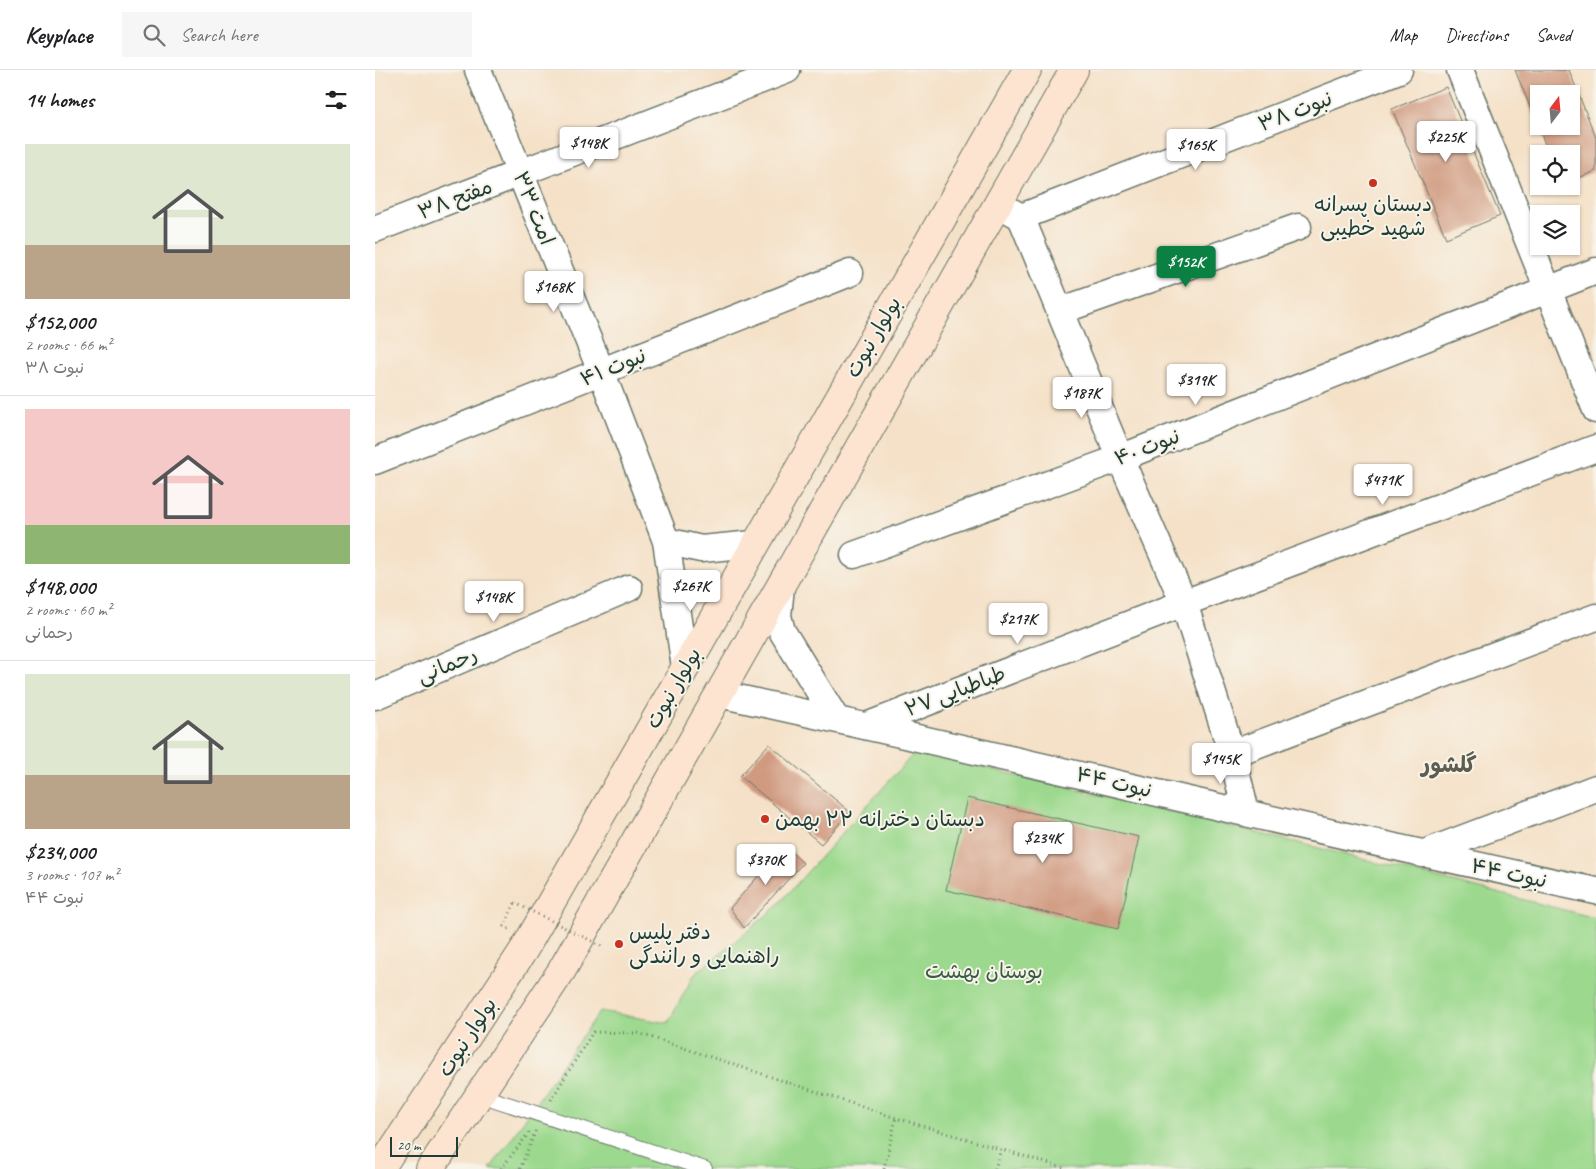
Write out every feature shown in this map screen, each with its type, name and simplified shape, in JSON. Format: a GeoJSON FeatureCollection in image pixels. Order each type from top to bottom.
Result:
{"type":"FeatureCollection","features":[{"type":"Feature","properties":{"kind":"main road","name":"بولوار نبوت"},"geometry":{"type":"LineString","coordinates":[[380,1169],[525,948],[754,544],[1027,70]]}},
{"type":"Feature","properties":{"kind":"main road","name":"بولوار نبوت"},"geometry":{"type":"LineString","coordinates":[[430,1169],[562,970],[1074,70]]}},
{"type":"Feature","properties":{"kind":"street","name":"امت ۳۳"},"geometry":{"type":"LineString","coordinates":[[478,70],[601,372],[667,541],[685,667]]}},
{"type":"Feature","properties":{"kind":"street","name":"مفتح ۳۸"},"geometry":{"type":"LineString","coordinates":[[375,229],[787,70]]}},
{"type":"Feature","properties":{"kind":"street","name":"نبوت ۳۸"},"geometry":{"type":"LineString","coordinates":[[1021,217],[1399,70]]}},
{"type":"Feature","properties":{"kind":"street"},"geometry":{"type":"LineString","coordinates":[[1460,70],[1596,410]]}},
{"type":"Feature","properties":{"kind":"street"},"geometry":{"type":"LineString","coordinates":[[997,203],[1021,217],[1120,458],[1185,603],[1232,754],[1246,812]]}},
{"type":"Feature","properties":{"kind":"street"},"geometry":{"type":"LineString","coordinates":[[1060,311],[1297,227]]}},
{"type":"Feature","properties":{"kind":"street","name":"نبوت ۴۰"},"geometry":{"type":"LineString","coordinates":[[854,555],[1120,458],[1596,271]]}},
{"type":"Feature","properties":{"kind":"street","name":"نبوت ۴۱"},"geometry":{"type":"LineString","coordinates":[[375,460],[850,273]]}},
{"type":"Feature","properties":{"kind":"street","name":"طباطبایی ۲۷"},"geometry":{"type":"LineString","coordinates":[[866,726],[1596,448]]}},
{"type":"Feature","properties":{"kind":"street"},"geometry":{"type":"LineString","coordinates":[[667,541],[701,549],[754,544]]}},
{"type":"Feature","properties":{"kind":"street"},"geometry":{"type":"LineString","coordinates":[[781,587],[778,616],[782,631],[836,719]]}},
{"type":"Feature","properties":{"kind":"street","name":"رحمانی"},"geometry":{"type":"LineString","coordinates":[[375,696],[629,588]]}},
{"type":"Feature","properties":{"kind":"street"},"geometry":{"type":"LineString","coordinates":[[1232,754],[1596,617]]}},
{"type":"Feature","properties":{"kind":"street","name":"نبوت ۴۴"},"geometry":{"type":"LineString","coordinates":[[719,694],[1246,812],[1423,854],[1596,891]]}},
{"type":"Feature","properties":{"kind":"street"},"geometry":{"type":"LineString","coordinates":[[1423,854],[1596,788]]}},
{"type":"Feature","properties":{"kind":"lane"},"geometry":{"type":"LineString","coordinates":[[480,1095],[705,1169]]}},
{"type":"Feature","properties":{"kind":"path"},"geometry":{"type":"LineString","coordinates":[[504,926],[515,903],[604,947]]}},
{"type":"Feature","properties":{"kind":"path"},"geometry":{"type":"LineString","coordinates":[[501,1169],[542,1116],[593,1032],[614,1031],[637,1033],[896,1118],[1067,1169]]}},
{"type":"Feature","properties":{"kind":"path"},"geometry":{"type":"LineString","coordinates":[[520,1169],[542,1116]]}},
{"type":"Feature","properties":{"kind":"path"},"geometry":{"type":"LineString","coordinates":[[884,1169],[896,1118]]}},
{"type":"Feature","properties":{"kind":"path"},"geometry":{"type":"LineString","coordinates":[[995,1169],[1001,1149]]}},
{"type":"Feature","properties":{"kind":"green space","name":"بوستان بهشت"},"geometry":{"type":"Polygon","coordinates":[[[916,751],[1295,842],[1596,918],[1596,1169],[490,1169],[600,1011],[668,1023],[694,975],[775,908],[916,751]]]}},
{"type":"Feature","properties":{"kind":"building"},"geometry":{"type":"Polygon","coordinates":[[[1515,70],[1569,70],[1575,85],[1530,85],[1530,107],[1515,70]]]}},
{"type":"Feature","properties":{"kind":"building"},"geometry":{"type":"Polygon","coordinates":[[[1446,87],[1500,216],[1446,238],[1392,109],[1446,87]]]}},
{"type":"Feature","properties":{"kind":"building"},"geometry":{"type":"Polygon","coordinates":[[[1580,98],[1596,138],[1596,171],[1580,177],[1580,145],[1545,145],[1541,135],[1580,135],[1580,98]]]}},
{"type":"Feature","properties":{"kind":"building"},"geometry":{"type":"Polygon","coordinates":[[[769,744],[850,812],[821,844],[740,776],[769,744]]]}},
{"type":"Feature","properties":{"kind":"building"},"geometry":{"type":"Polygon","coordinates":[[[967,798],[1139,837],[1118,929],[946,890],[967,798]]]}},
{"type":"Feature","properties":{"kind":"building"},"geometry":{"type":"Polygon","coordinates":[[[785,846],[803,863],[744,928],[730,908],[785,846]]]}},
{"type":"Feature","properties":{"kind":"place","name":"دبستان پسرانه شهید خطیبی"},"geometry":{"type":"Point","coordinates":[1373,183]}},
{"type":"Feature","properties":{"kind":"place","name":"دبستان دخترانه ۲۲ بهمن"},"geometry":{"type":"Point","coordinates":[765,819]}},
{"type":"Feature","properties":{"kind":"place","name":"دفتر پلیس راهنمایی و رانندگی"},"geometry":{"type":"Point","coordinates":[619,944]}},
{"type":"Feature","properties":{"kind":"district","name":"گلشور"},"geometry":{"type":"Point","coordinates":[1449,765]}}]}
